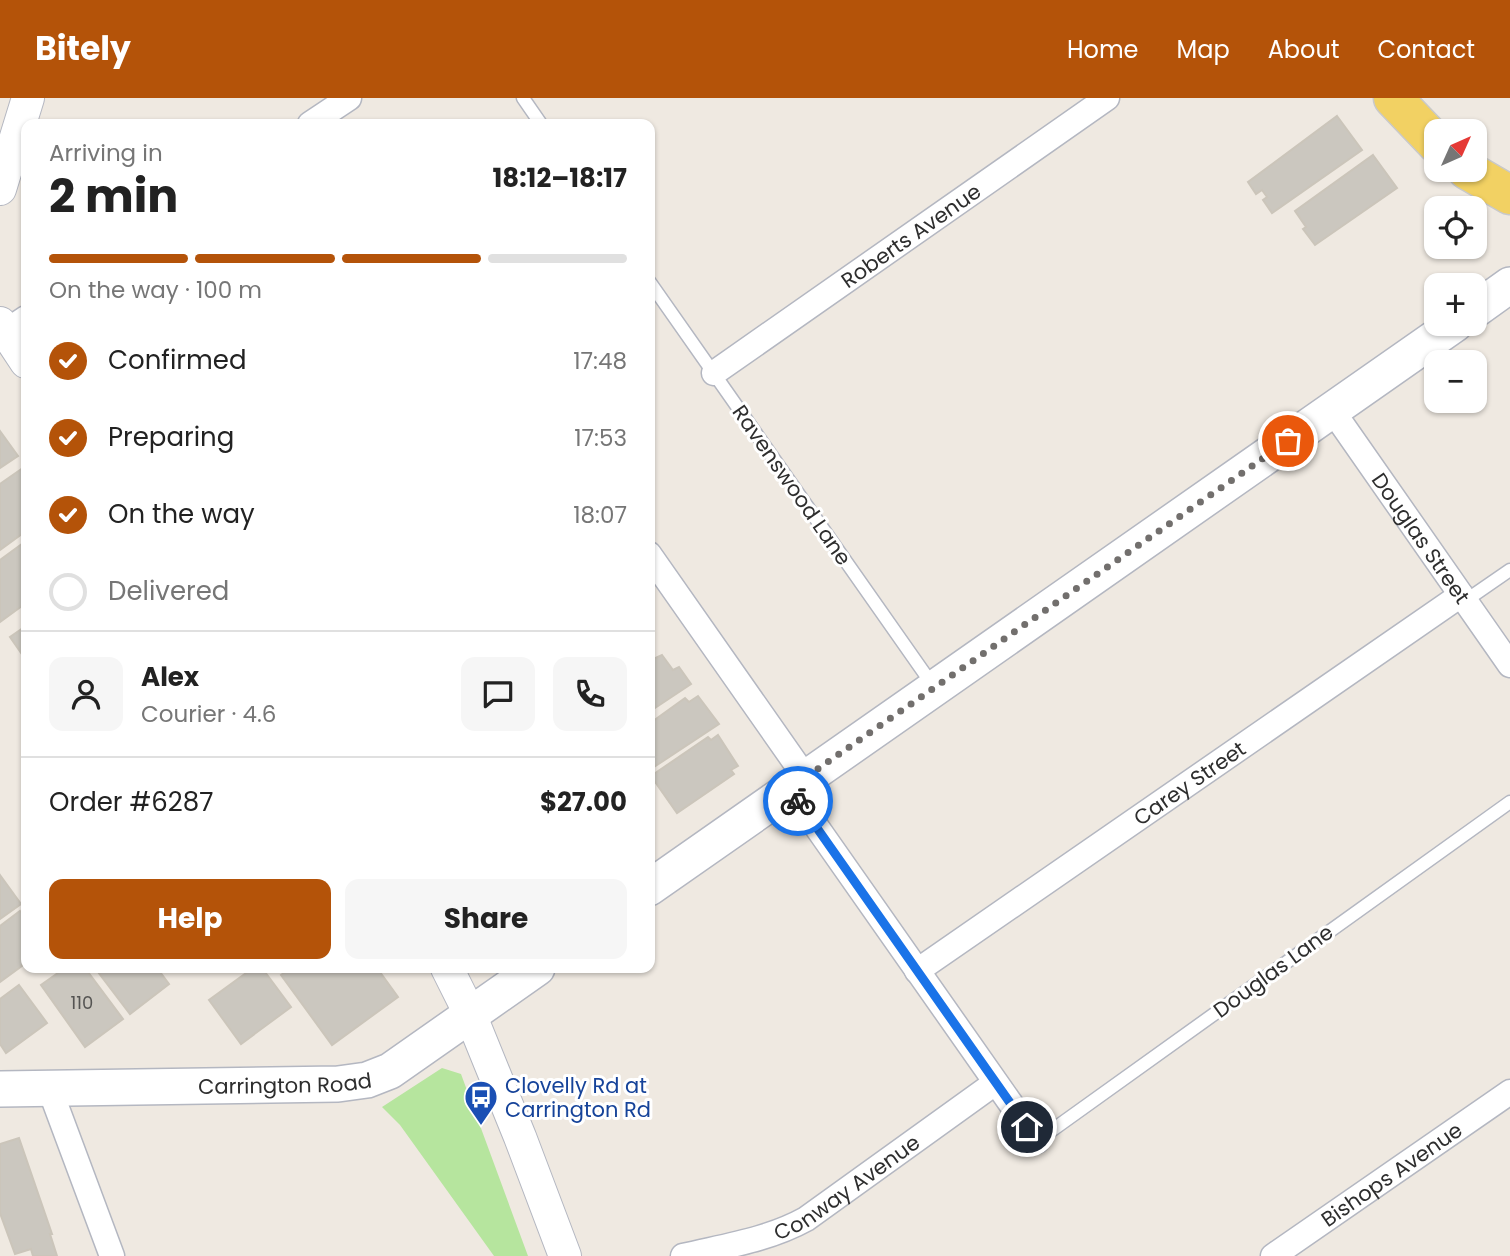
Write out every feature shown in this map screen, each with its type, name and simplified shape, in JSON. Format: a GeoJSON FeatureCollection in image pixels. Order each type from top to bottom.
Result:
{"type":"FeatureCollection","features":[{"type":"Feature","properties":{"kind":"main road"},"geometry":{"type":"LineString","coordinates":[[1408,103],[1424,126]]}},
{"type":"Feature","properties":{"kind":"main road"},"geometry":{"type":"LineString","coordinates":[[1488,182],[1510,195]]}},
{"type":"Feature","properties":{"kind":"main road"},"geometry":{"type":"LineString","coordinates":[[1487,301],[1510,285]]}},
{"type":"Feature","properties":{"kind":"main road"},"geometry":{"type":"LineString","coordinates":[[655,884],[1438,336]]}},
{"type":"Feature","properties":{"kind":"main road","name":"Carrington Road"},"geometry":{"type":"LineString","coordinates":[[0,1089],[338,1084],[367,1080],[390,1071],[530,973]]}},
{"type":"Feature","properties":{"kind":"street"},"geometry":{"type":"LineString","coordinates":[[22,119],[28,98]]}},
{"type":"Feature","properties":{"kind":"street","name":"Roberts Avenue"},"geometry":{"type":"LineString","coordinates":[[713,373],[1107,98]]}},
{"type":"Feature","properties":{"kind":"street"},"geometry":{"type":"LineString","coordinates":[[322,119],[344,110]]}},
{"type":"Feature","properties":{"kind":"street"},"geometry":{"type":"LineString","coordinates":[[0,189],[21,121]]}},
{"type":"Feature","properties":{"kind":"street"},"geometry":{"type":"LineString","coordinates":[[10,324],[21,350]]}},
{"type":"Feature","properties":{"kind":"street","name":"Douglas Street"},"geometry":{"type":"LineString","coordinates":[[1332,410],[1510,665]]}},
{"type":"Feature","properties":{"kind":"street"},"geometry":{"type":"LineString","coordinates":[[655,563],[917,971],[1037,1141]]}},
{"type":"Feature","properties":{"kind":"street","name":"Carey Street"},"geometry":{"type":"LineString","coordinates":[[917,971],[1463,598]]}},
{"type":"Feature","properties":{"kind":"street"},"geometry":{"type":"LineString","coordinates":[[450,973],[470,1014],[565,1256]]}},
{"type":"Feature","properties":{"kind":"street","name":"Conway Avenue"},"geometry":{"type":"LineString","coordinates":[[683,1256],[785,1230],[817,1211],[995,1083]]}},
{"type":"Feature","properties":{"kind":"street"},"geometry":{"type":"LineString","coordinates":[[49,1087],[111,1256]]}},
{"type":"Feature","properties":{"kind":"street","name":"Bishops Avenue"},"geometry":{"type":"LineString","coordinates":[[1273,1256],[1510,1092]]}},
{"type":"Feature","properties":{"kind":"lane"},"geometry":{"type":"LineString","coordinates":[[523,98],[538,119]]}},
{"type":"Feature","properties":{"kind":"lane","name":"Ravenswood Lane"},"geometry":{"type":"LineString","coordinates":[[655,290],[935,688]]}},
{"type":"Feature","properties":{"kind":"lane"},"geometry":{"type":"LineString","coordinates":[[1463,598],[1510,570]]}},
{"type":"Feature","properties":{"kind":"lane","name":"Douglas Lane"},"geometry":{"type":"LineString","coordinates":[[1037,1141],[1510,802]]}},
{"type":"Feature","properties":{"kind":"green space"},"geometry":{"type":"Polygon","coordinates":[[[442,1068],[461,1074],[528,1256],[494,1256],[400,1125],[382,1107],[442,1068]]]}},
{"type":"Feature","properties":{"kind":"building"},"geometry":{"type":"Polygon","coordinates":[[[1337,116],[1362,150],[1272,213],[1263,200],[1267,197],[1262,190],[1256,194],[1248,182],[1337,116]]]}},
{"type":"Feature","properties":{"kind":"building"},"geometry":{"type":"Polygon","coordinates":[[[1373,155],[1397,188],[1315,245],[1303,229],[1306,227],[1295,211],[1373,155]]]}},
{"type":"Feature","properties":{"kind":"building"},"geometry":{"type":"Polygon","coordinates":[[[0,431],[18,456],[0,468],[0,431]]]}},
{"type":"Feature","properties":{"kind":"building"},"geometry":{"type":"Polygon","coordinates":[[[21,469],[21,535],[0,550],[0,484],[21,469]]]}},
{"type":"Feature","properties":{"kind":"building"},"geometry":{"type":"Polygon","coordinates":[[[21,545],[21,607],[0,622],[0,560],[21,545]]]}},
{"type":"Feature","properties":{"kind":"building"},"geometry":{"type":"Polygon","coordinates":[[[21,629],[21,653],[10,637],[21,629]]]}},
{"type":"Feature","properties":{"kind":"building"},"geometry":{"type":"Polygon","coordinates":[[[662,655],[673,670],[679,667],[691,684],[655,708],[655,658],[662,655]]]}},
{"type":"Feature","properties":{"kind":"building"},"geometry":{"type":"Polygon","coordinates":[[[698,696],[719,724],[655,766],[655,720],[685,698],[689,702],[698,696]]]}},
{"type":"Feature","properties":{"kind":"building"},"geometry":{"type":"Polygon","coordinates":[[[718,735],[738,766],[731,770],[734,774],[677,813],[655,782],[655,773],[708,737],[711,740],[718,735]]]}},
{"type":"Feature","properties":{"kind":"building"},"geometry":{"type":"Polygon","coordinates":[[[0,875],[21,904],[0,919],[0,875]]]}},
{"type":"Feature","properties":{"kind":"building"},"geometry":{"type":"Polygon","coordinates":[[[21,912],[21,967],[0,982],[0,926],[21,912]]]}},
{"type":"Feature","properties":{"kind":"building"},"geometry":{"type":"Polygon","coordinates":[[[58,973],[89,973],[123,1019],[85,1047],[41,985],[58,973]]]}},
{"type":"Feature","properties":{"kind":"building"},"geometry":{"type":"Polygon","coordinates":[[[99,973],[161,973],[169,984],[130,1014],[99,973]]]}},
{"type":"Feature","properties":{"kind":"building"},"geometry":{"type":"Polygon","coordinates":[[[246,973],[266,973],[291,1007],[241,1044],[209,1000],[246,973]]]}},
{"type":"Feature","properties":{"kind":"building"},"geometry":{"type":"Polygon","coordinates":[[[381,973],[398,997],[332,1045],[281,975],[381,973]]]}},
{"type":"Feature","properties":{"kind":"building"},"geometry":{"type":"Polygon","coordinates":[[[19,985],[47,1023],[6,1053],[0,1044],[0,999],[19,985]]]}},
{"type":"Feature","properties":{"kind":"building"},"geometry":{"type":"Polygon","coordinates":[[[19,1138],[57,1256],[33,1256],[31,1249],[15,1254],[0,1213],[0,1144],[19,1138]]]}},
{"type":"Feature","properties":{"kind":"way so far"},"geometry":{"type":"LineString","coordinates":[[798,801],[789,789],[1288,441]]}},
{"type":"Feature","properties":{"kind":"place","name":"Clovelly Rd at Carrington Rd"},"geometry":{"type":"Point","coordinates":[481,1127]}},
{"type":"Feature","properties":{"kind":"route"},"geometry":{"type":"LineString","coordinates":[[798,801],[1027,1127]]}}]}
